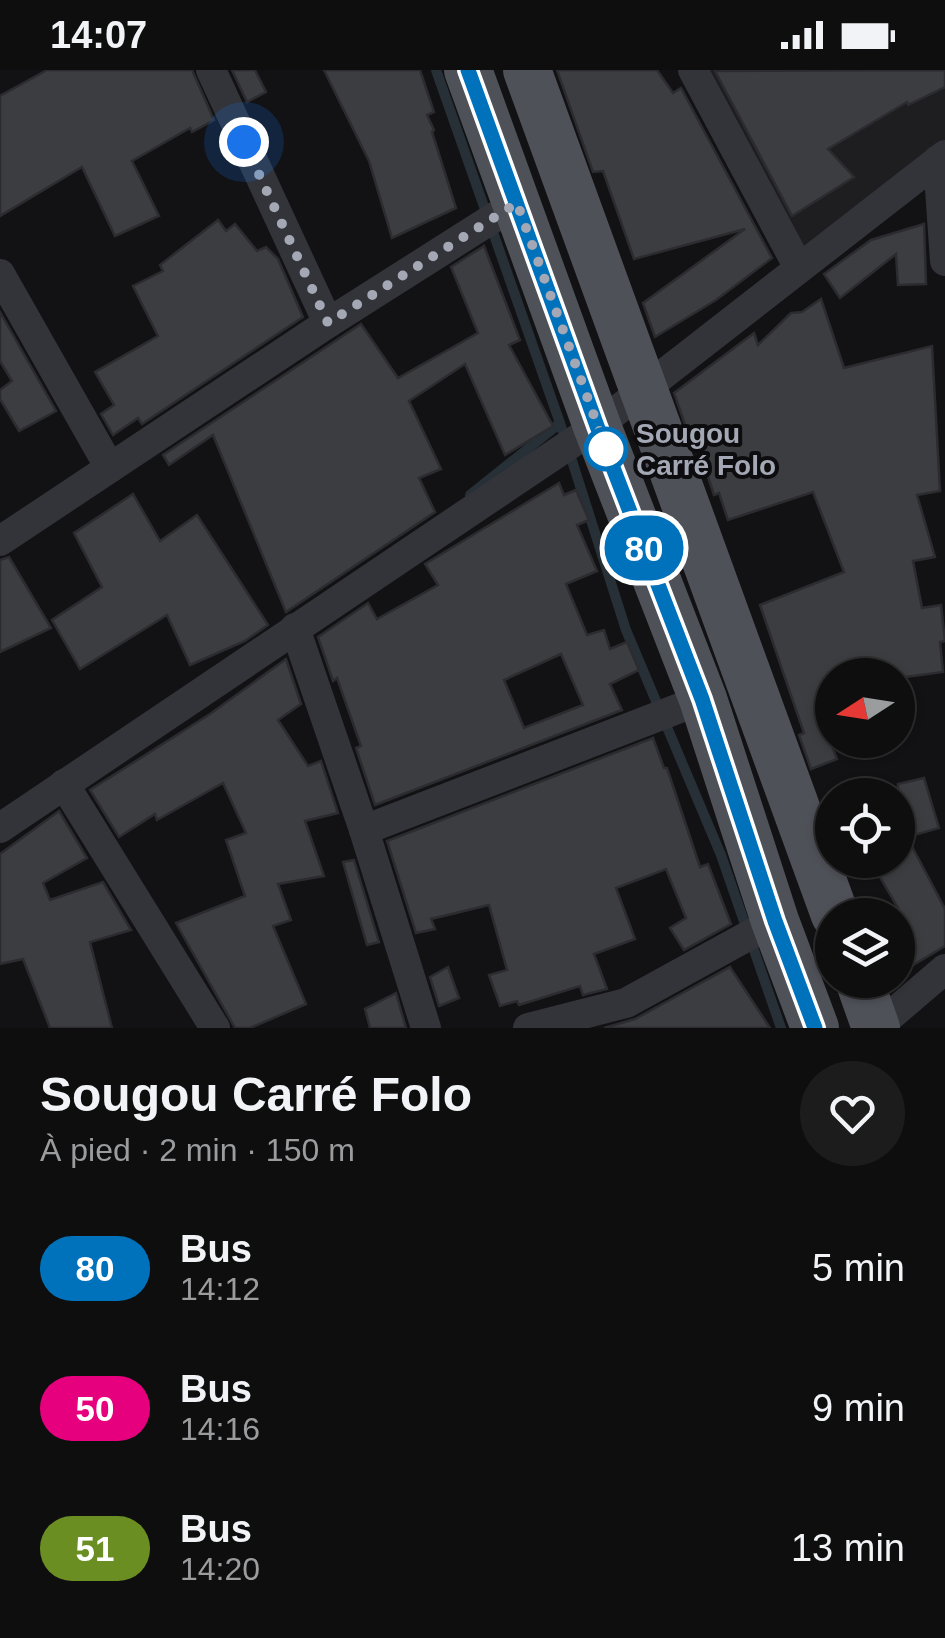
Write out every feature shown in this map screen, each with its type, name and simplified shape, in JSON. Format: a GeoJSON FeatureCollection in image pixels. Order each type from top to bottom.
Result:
{"type":"FeatureCollection","features":[{"type":"Feature","properties":{"kind":"main road"},"geometry":{"type":"LineString","coordinates":[[468,70],[597,426],[702,699],[775,921],[815,1028]]}},
{"type":"Feature","properties":{"kind":"main road"},"geometry":{"type":"LineString","coordinates":[[527,70],[829,898]]}},
{"type":"Feature","properties":{"kind":"main road"},"geometry":{"type":"LineString","coordinates":[[865,998],[876,1028]]}},
{"type":"Feature","properties":{"kind":"street"},"geometry":{"type":"LineString","coordinates":[[211,70],[328,323]]}},
{"type":"Feature","properties":{"kind":"street"},"geometry":{"type":"LineString","coordinates":[[693,70],[799,268]]}},
{"type":"Feature","properties":{"kind":"street"},"geometry":{"type":"LineString","coordinates":[[3,819],[64,784],[597,426],[942,157]]}},
{"type":"Feature","properties":{"kind":"street"},"geometry":{"type":"LineString","coordinates":[[942,157],[945,262]]}},
{"type":"Feature","properties":{"kind":"street"},"geometry":{"type":"LineString","coordinates":[[0,541],[517,203]]}},
{"type":"Feature","properties":{"kind":"street"},"geometry":{"type":"LineString","coordinates":[[0,274],[110,468]]}},
{"type":"Feature","properties":{"kind":"street"},"geometry":{"type":"LineString","coordinates":[[295,628],[426,1028]]}},
{"type":"Feature","properties":{"kind":"street"},"geometry":{"type":"LineString","coordinates":[[364,830],[702,699]]}},
{"type":"Feature","properties":{"kind":"street"},"geometry":{"type":"LineString","coordinates":[[64,784],[215,1028]]}},
{"type":"Feature","properties":{"kind":"street"},"geometry":{"type":"LineString","coordinates":[[528,1028],[626,1003],[775,921]]}},
{"type":"Feature","properties":{"kind":"street"},"geometry":{"type":"LineString","coordinates":[[876,1028],[945,970]]}},
{"type":"Feature","properties":{"kind":"shaded area"},"geometry":{"type":"Polygon","coordinates":[[[695,70],[945,70],[945,145],[791,260],[695,70]]]}},
{"type":"Feature","properties":{"kind":"building"},"geometry":{"type":"Polygon","coordinates":[[[47,70],[192,70],[214,120],[192,132],[190,128],[132,161],[159,216],[115,236],[82,167],[0,216],[0,96],[47,70]]]}},
{"type":"Feature","properties":{"kind":"building"},"geometry":{"type":"Polygon","coordinates":[[[232,70],[255,70],[266,92],[247,102],[232,70]]]}},
{"type":"Feature","properties":{"kind":"building"},"geometry":{"type":"Polygon","coordinates":[[[324,70],[420,70],[434,112],[427,115],[456,208],[392,238],[369,161],[324,70]]]}},
{"type":"Feature","properties":{"kind":"building"},"geometry":{"type":"Polygon","coordinates":[[[557,70],[657,70],[673,93],[681,88],[772,258],[716,300],[655,337],[643,303],[745,229],[634,259],[603,171],[593,172],[557,70]]]}},
{"type":"Feature","properties":{"kind":"building"},"geometry":{"type":"Polygon","coordinates":[[[945,70],[945,87],[908,105],[907,102],[828,149],[854,177],[792,216],[715,71],[945,70]]]}},
{"type":"Feature","properties":{"kind":"building"},"geometry":{"type":"Polygon","coordinates":[[[218,220],[226,231],[235,224],[257,251],[266,247],[278,259],[303,317],[142,424],[138,418],[113,435],[101,414],[114,405],[95,372],[158,336],[133,286],[163,271],[160,265],[218,220]]]}},
{"type":"Feature","properties":{"kind":"building"},"geometry":{"type":"Polygon","coordinates":[[[924,224],[926,284],[898,285],[896,254],[840,298],[824,274],[871,240],[924,224]]]}},
{"type":"Feature","properties":{"kind":"building"},"geometry":{"type":"Polygon","coordinates":[[[484,246],[520,340],[509,345],[553,426],[505,455],[465,364],[409,401],[441,469],[419,478],[435,512],[286,612],[213,435],[169,465],[163,455],[361,324],[398,378],[478,333],[451,267],[484,246]]]}},
{"type":"Feature","properties":{"kind":"building"},"geometry":{"type":"Polygon","coordinates":[[[821,299],[844,368],[932,346],[940,491],[917,495],[935,557],[913,561],[922,608],[941,605],[945,641],[940,642],[943,672],[915,676],[915,658],[815,658],[815,758],[837,759],[811,769],[799,735],[804,733],[760,605],[844,572],[813,492],[728,520],[719,493],[714,495],[693,432],[688,433],[674,393],[754,333],[758,345],[791,313],[802,312],[821,299]]]}},
{"type":"Feature","properties":{"kind":"building"},"geometry":{"type":"Polygon","coordinates":[[[0,312],[56,411],[19,431],[0,399],[0,390],[12,381],[0,361],[0,312]]]}},
{"type":"Feature","properties":{"kind":"building"},"geometry":{"type":"Polygon","coordinates":[[[559,483],[564,495],[576,490],[589,520],[577,525],[597,571],[566,584],[587,635],[604,630],[610,649],[627,642],[639,670],[610,684],[622,710],[375,805],[356,748],[361,746],[318,637],[368,603],[377,619],[438,585],[425,564],[559,483]],[[561,654],[504,680],[524,728],[583,705],[561,654]]]}},
{"type":"Feature","properties":{"kind":"building"},"geometry":{"type":"Polygon","coordinates":[[[133,494],[160,541],[197,515],[268,625],[245,641],[190,665],[167,615],[80,669],[52,620],[102,587],[74,533],[133,494]]]}},
{"type":"Feature","properties":{"kind":"building"},"geometry":{"type":"Polygon","coordinates":[[[9,557],[51,628],[0,652],[0,560],[9,557]]]}},
{"type":"Feature","properties":{"kind":"building"},"geometry":{"type":"Polygon","coordinates":[[[286,659],[301,704],[278,720],[308,766],[321,761],[338,813],[305,821],[324,876],[278,884],[291,920],[273,926],[306,1004],[250,1028],[235,1028],[176,923],[245,896],[226,840],[246,833],[223,783],[157,820],[155,814],[119,837],[90,790],[210,714],[286,659]]]}},
{"type":"Feature","properties":{"kind":"building"},"geometry":{"type":"Polygon","coordinates":[[[653,738],[700,867],[708,864],[731,924],[684,950],[670,928],[686,918],[666,869],[616,888],[635,939],[594,954],[607,989],[583,995],[580,986],[519,1005],[517,1001],[500,1006],[489,975],[507,970],[489,905],[431,919],[435,929],[416,933],[387,841],[653,738]]]}},
{"type":"Feature","properties":{"kind":"building"},"geometry":{"type":"Polygon","coordinates":[[[924,778],[939,828],[915,835],[915,780],[924,778]]]}},
{"type":"Feature","properties":{"kind":"building"},"geometry":{"type":"Polygon","coordinates":[[[59,811],[87,858],[43,883],[50,900],[103,882],[131,930],[90,942],[112,1028],[50,1028],[23,959],[0,964],[0,854],[59,811]]]}},
{"type":"Feature","properties":{"kind":"building"},"geometry":{"type":"Polygon","coordinates":[[[915,852],[945,909],[945,946],[915,964],[915,898],[892,898],[880,878],[915,878],[915,852]]]}},
{"type":"Feature","properties":{"kind":"building"},"geometry":{"type":"Polygon","coordinates":[[[354,860],[379,942],[367,945],[343,862],[354,860]]]}},
{"type":"Feature","properties":{"kind":"building"},"geometry":{"type":"Polygon","coordinates":[[[448,967],[459,998],[439,1006],[430,977],[448,967]]]}},
{"type":"Feature","properties":{"kind":"building"},"geometry":{"type":"Polygon","coordinates":[[[730,967],[770,1028],[604,1028],[635,1019],[730,967]]]}},
{"type":"Feature","properties":{"kind":"building"},"geometry":{"type":"Polygon","coordinates":[[[396,993],[406,1028],[370,1028],[365,1009],[396,993]]]}},
{"type":"Feature","properties":{"kind":"waterway"},"geometry":{"type":"LineString","coordinates":[[436,70],[560,423],[626,630],[721,855],[781,1028]]}},
{"type":"Feature","properties":{"kind":"waterway"},"geometry":{"type":"LineString","coordinates":[[470,495],[560,423]]}},
{"type":"Feature","properties":{"kind":"bus line","name":"80"},"geometry":{"type":"LineString","coordinates":[[468,70],[597,426],[702,699],[775,921],[815,1028]]}},
{"type":"Feature","properties":{"kind":"place","name":"Sougou Carré Folo"},"geometry":{"type":"Point","coordinates":[606,449]}},
{"type":"Feature","properties":{"kind":"route"},"geometry":{"type":"LineString","coordinates":[[244,142],[328,323],[517,203],[610,460],[606,449]]}}]}
